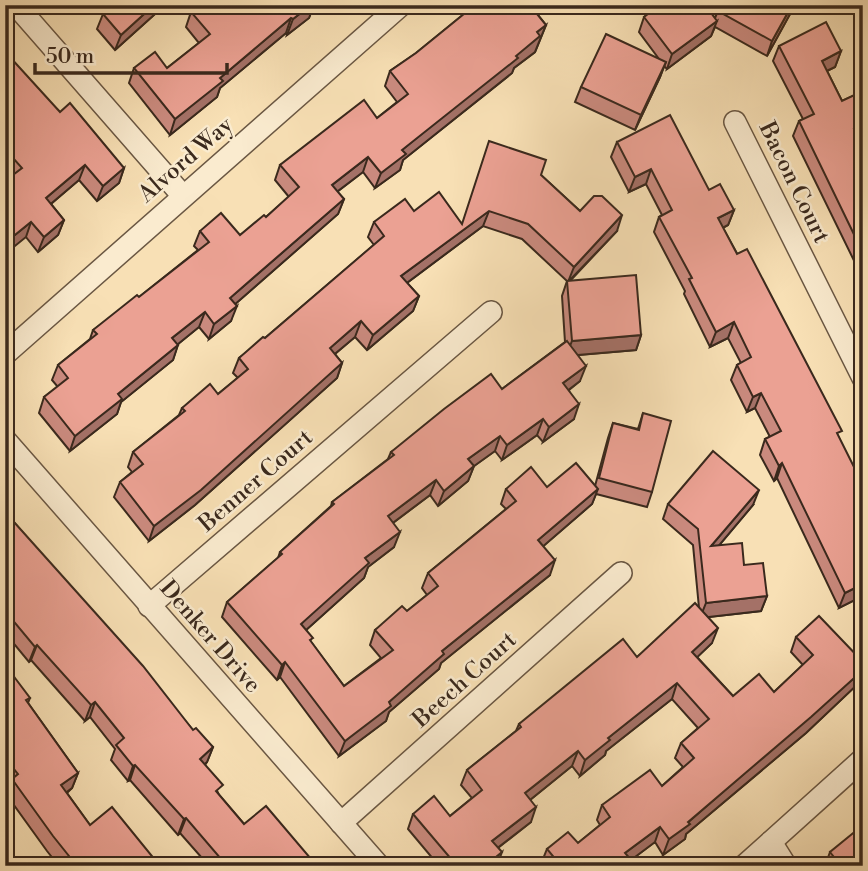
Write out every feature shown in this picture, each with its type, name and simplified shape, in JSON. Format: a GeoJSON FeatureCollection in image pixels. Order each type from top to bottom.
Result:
{"type":"FeatureCollection","features":[{"type":"Feature","properties":{"kind":"street"},"geometry":{"type":"LineString","coordinates":[[16,5],[183,196]]}},
{"type":"Feature","properties":{"kind":"street","name":"Alvord Way"},"geometry":{"type":"LineString","coordinates":[[5,354],[398,6]]}},
{"type":"Feature","properties":{"kind":"street","name":"Bacon Court"},"geometry":{"type":"LineString","coordinates":[[736,122],[863,378]]}},
{"type":"Feature","properties":{"kind":"street","name":"Benner Court"},"geometry":{"type":"LineString","coordinates":[[149,606],[491,313]]}},
{"type":"Feature","properties":{"kind":"street","name":"Denker Drive"},"geometry":{"type":"LineString","coordinates":[[5,440],[379,866]]}},
{"type":"Feature","properties":{"kind":"street","name":"Beech Court"},"geometry":{"type":"LineString","coordinates":[[341,823],[621,573]]}},
{"type":"Feature","properties":{"kind":"street"},"geometry":{"type":"LineString","coordinates":[[744,866],[863,759]]}},
{"type":"Feature","properties":{"kind":"street"},"geometry":{"type":"LineString","coordinates":[[771,842],[786,866]]}},
{"type":"Feature","properties":{"kind":"building"},"geometry":{"type":"Polygon","coordinates":[[[113,5],[154,5],[121,35],[103,14],[113,5]]]}},
{"type":"Feature","properties":{"kind":"building"},"geometry":{"type":"Polygon","coordinates":[[[200,5],[311,5],[291,18],[220,78],[223,81],[175,119],[134,68],[155,52],[167,68],[210,34],[191,12],[200,5]]]}},
{"type":"Feature","properties":{"kind":"building"},"geometry":{"type":"Polygon","coordinates":[[[475,5],[537,5],[533,9],[546,25],[537,32],[540,36],[516,56],[518,58],[402,150],[406,154],[381,173],[368,157],[332,185],[344,199],[230,298],[237,306],[214,324],[205,312],[172,338],[178,345],[118,394],[122,399],[75,436],[44,397],[68,378],[58,365],[97,334],[93,330],[209,242],[200,231],[221,213],[240,235],[264,215],[266,217],[299,187],[280,165],[364,100],[377,118],[408,94],[390,71],[475,5]]]}},
{"type":"Feature","properties":{"kind":"building"},"geometry":{"type":"Polygon","coordinates":[[[660,5],[705,5],[717,21],[672,54],[644,17],[660,5]]]}},
{"type":"Feature","properties":{"kind":"building"},"geometry":{"type":"Polygon","coordinates":[[[721,5],[792,5],[772,41],[718,11],[721,5]]]}},
{"type":"Feature","properties":{"kind":"building"},"geometry":{"type":"Polygon","coordinates":[[[826,22],[841,51],[822,61],[842,101],[863,91],[863,125],[854,129],[863,148],[863,253],[799,121],[814,114],[779,46],[826,22]]]}},
{"type":"Feature","properties":{"kind":"building"},"geometry":{"type":"Polygon","coordinates":[[[606,34],[666,62],[641,115],[581,87],[606,34]]]}},
{"type":"Feature","properties":{"kind":"building"},"geometry":{"type":"Polygon","coordinates":[[[9,56],[60,112],[70,103],[124,168],[103,186],[85,165],[46,198],[64,220],[44,237],[31,222],[5,243],[5,181],[22,168],[5,149],[5,59],[9,56]]]}},
{"type":"Feature","properties":{"kind":"building"},"geometry":{"type":"Polygon","coordinates":[[[670,115],[709,190],[720,184],[734,210],[718,218],[737,254],[747,249],[842,431],[837,433],[863,485],[863,504],[855,508],[863,522],[863,584],[845,593],[782,463],[779,466],[765,439],[781,431],[761,393],[753,397],[737,365],[751,357],[734,322],[716,332],[689,279],[692,278],[659,217],[672,210],[651,169],[635,177],[617,142],[670,115]]]}},
{"type":"Feature","properties":{"kind":"building"},"geometry":{"type":"Polygon","coordinates":[[[489,141],[546,160],[541,175],[580,211],[594,196],[602,196],[622,215],[574,267],[528,224],[489,211],[401,276],[419,296],[373,335],[361,321],[330,348],[342,363],[201,490],[154,526],[120,482],[143,464],[133,452],[185,411],[182,408],[210,384],[218,394],[248,369],[239,358],[384,236],[374,222],[405,199],[414,211],[439,192],[462,224],[489,141]]]}},
{"type":"Feature","properties":{"kind":"building"},"geometry":{"type":"Polygon","coordinates":[[[636,275],[641,335],[572,341],[567,281],[636,275]]]}},
{"type":"Feature","properties":{"kind":"building"},"geometry":{"type":"Polygon","coordinates":[[[567,341],[586,366],[563,383],[579,404],[549,427],[543,419],[507,445],[500,436],[468,459],[474,466],[444,491],[436,480],[388,516],[400,532],[365,558],[369,563],[301,624],[344,686],[393,650],[375,630],[402,606],[407,611],[438,586],[428,573],[516,501],[506,489],[531,467],[547,487],[576,463],[598,489],[538,540],[555,560],[442,651],[444,654],[389,702],[391,706],[345,741],[285,662],[282,665],[227,602],[282,554],[280,552],[334,504],[332,502],[394,455],[391,452],[444,409],[491,374],[502,389],[567,341]]]}},
{"type":"Feature","properties":{"kind":"building"},"geometry":{"type":"Polygon","coordinates":[[[643,413],[671,421],[652,492],[599,478],[613,423],[639,430],[643,413]]]}},
{"type":"Feature","properties":{"kind":"building"},"geometry":{"type":"Polygon","coordinates":[[[713,451],[759,490],[711,546],[742,543],[744,565],[763,563],[767,596],[706,603],[698,529],[668,504],[713,451]]]}},
{"type":"Feature","properties":{"kind":"building"},"geometry":{"type":"Polygon","coordinates":[[[5,512],[143,666],[193,730],[196,728],[213,747],[200,759],[223,785],[216,791],[244,824],[266,806],[317,866],[253,866],[249,861],[243,866],[227,866],[186,818],[184,819],[135,765],[133,766],[116,745],[124,738],[95,702],[91,705],[37,645],[35,647],[5,611],[5,512]]]}},
{"type":"Feature","properties":{"kind":"building"},"geometry":{"type":"Polygon","coordinates":[[[695,603],[718,628],[692,652],[733,696],[759,674],[774,692],[813,655],[796,637],[819,616],[863,662],[863,670],[688,822],[690,824],[669,839],[660,827],[625,853],[632,861],[627,866],[561,866],[547,849],[568,832],[578,843],[610,817],[602,805],[650,770],[662,786],[694,758],[681,743],[709,719],[677,683],[608,738],[610,740],[585,760],[578,751],[525,793],[536,807],[492,841],[502,852],[490,862],[493,866],[457,866],[413,814],[434,796],[450,816],[482,790],[467,770],[521,727],[519,724],[623,639],[637,657],[695,603]]]}},
{"type":"Feature","properties":{"kind":"building"},"geometry":{"type":"Polygon","coordinates":[[[15,678],[30,698],[26,700],[78,773],[61,785],[90,825],[112,807],[160,866],[77,866],[53,836],[12,779],[18,774],[5,758],[5,686],[15,678]]]}},
{"type":"Feature","properties":{"kind":"building"},"geometry":{"type":"Polygon","coordinates":[[[863,825],[863,866],[841,866],[830,852],[863,825]]]}}]}
